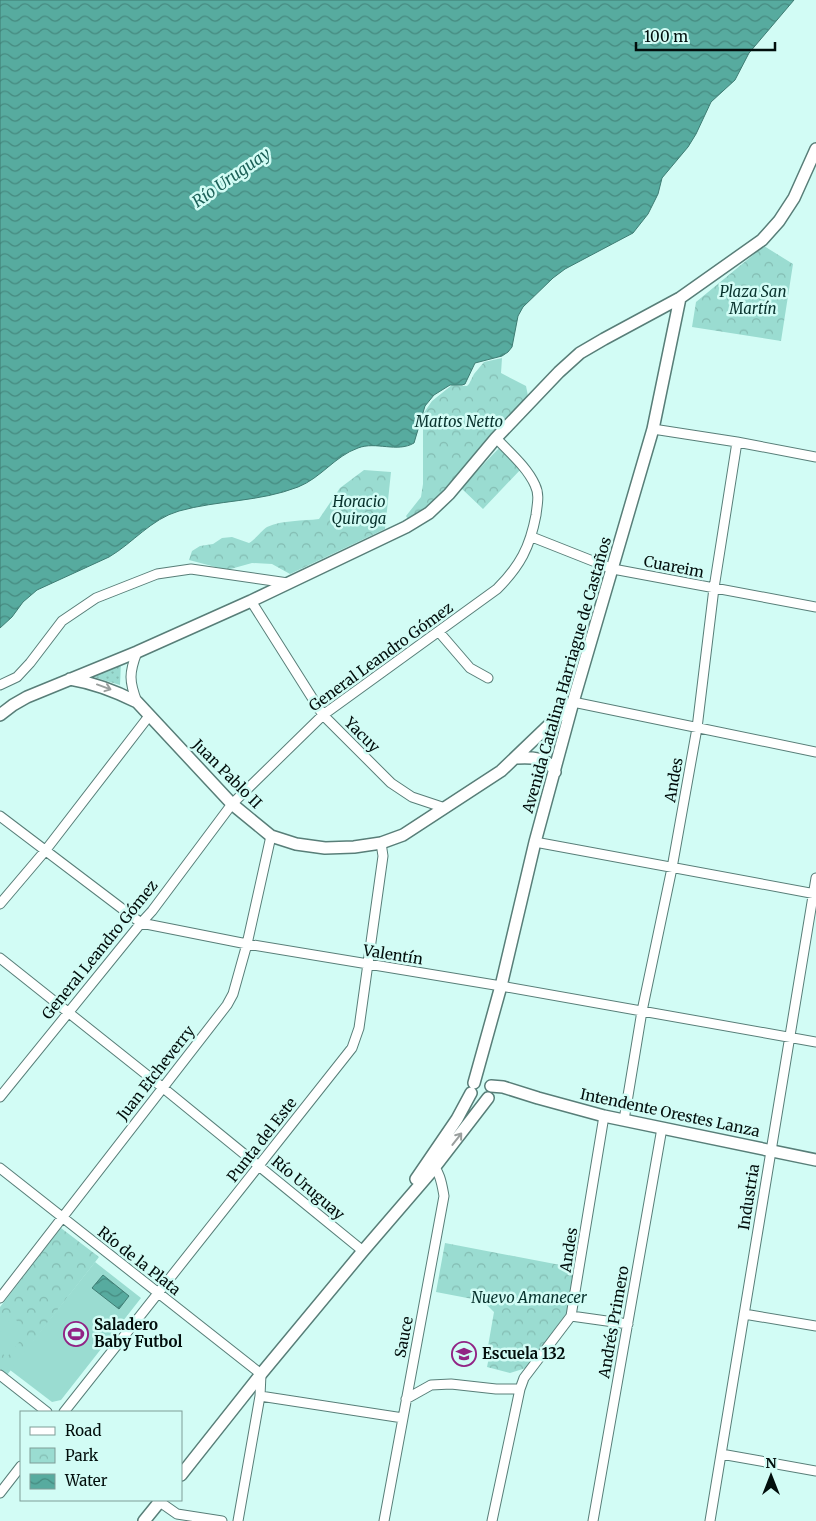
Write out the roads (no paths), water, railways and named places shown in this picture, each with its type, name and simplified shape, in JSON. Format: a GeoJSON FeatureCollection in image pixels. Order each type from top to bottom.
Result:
{"type":"FeatureCollection","features":[{"type":"Feature","properties":{"kind":"street"},"geometry":{"type":"LineString","coordinates":[[0,715],[13,704],[27,697],[137,652],[289,584],[406,527],[428,513],[449,494],[496,438],[559,372],[580,353],[604,338],[680,298],[743,254],[767,234],[794,198],[816,149]]}},
{"type":"Feature","properties":{"kind":"street","name":"Avenida Catalina Harriague de Castaños"},"geometry":{"type":"LineString","coordinates":[[432,1165],[472,1088],[481,1061],[535,842],[573,702],[653,429],[680,298]]}},
{"type":"Feature","properties":{"kind":"street"},"geometry":{"type":"LineString","coordinates":[[653,429],[816,457]]}},
{"type":"Feature","properties":{"kind":"street","name":"General Leandro Gómez"},"geometry":{"type":"LineString","coordinates":[[0,1097],[67,1012],[152,911],[232,804],[323,715],[497,589],[512,574],[524,556],[532,537],[538,500],[536,487],[530,475],[496,438]]}},
{"type":"Feature","properties":{"kind":"street","name":"Andes"},"geometry":{"type":"LineString","coordinates":[[624,1120],[642,1011],[672,868],[697,728],[714,588],[737,442]]}},
{"type":"Feature","properties":{"kind":"street","name":"Cuareim"},"geometry":{"type":"LineString","coordinates":[[532,537],[613,569],[816,607]]}},
{"type":"Feature","properties":{"kind":"street"},"geometry":{"type":"LineString","coordinates":[[0,685],[17,677],[62,621],[96,598],[157,574],[190,569],[289,584]]}},
{"type":"Feature","properties":{"kind":"street","name":"Yacuy"},"geometry":{"type":"LineString","coordinates":[[251,601],[323,715],[390,783],[412,797],[445,808]]}},
{"type":"Feature","properties":{"kind":"street"},"geometry":{"type":"LineString","coordinates":[[438,632],[470,668],[488,678]]}},
{"type":"Feature","properties":{"kind":"street"},"geometry":{"type":"LineString","coordinates":[[137,652],[131,668],[130,678],[131,687],[137,702]]}},
{"type":"Feature","properties":{"kind":"street","name":"Juan Pablo II"},"geometry":{"type":"LineString","coordinates":[[68,679],[90,682],[118,692],[137,702],[232,804],[271,836],[296,844],[325,848],[354,847],[381,843],[402,835],[501,771],[573,702]]}},
{"type":"Feature","properties":{"kind":"street"},"geometry":{"type":"LineString","coordinates":[[573,702],[816,752]]}},
{"type":"Feature","properties":{"kind":"street"},"geometry":{"type":"LineString","coordinates":[[0,904],[45,851],[149,716]]}},
{"type":"Feature","properties":{"kind":"street"},"geometry":{"type":"LineString","coordinates":[[516,758],[530,757],[544,761],[553,767],[555,772]]}},
{"type":"Feature","properties":{"kind":"street","name":"Valentín"},"geometry":{"type":"LineString","coordinates":[[0,816],[141,923],[247,944],[501,986],[816,1042]]}},
{"type":"Feature","properties":{"kind":"street","name":"Juan Etcheverry"},"geometry":{"type":"LineString","coordinates":[[0,1298],[162,1087],[228,1005],[233,994],[247,944],[271,836]]}},
{"type":"Feature","properties":{"kind":"street"},"geometry":{"type":"LineString","coordinates":[[535,842],[815,894]]}},
{"type":"Feature","properties":{"kind":"street","name":"Punta del Este"},"geometry":{"type":"LineString","coordinates":[[65,1411],[352,1048],[359,1028],[384,856],[381,843]]}},
{"type":"Feature","properties":{"kind":"street","name":"Industria"},"geometry":{"type":"LineString","coordinates":[[710,1521],[815,894],[816,878]]}},
{"type":"Feature","properties":{"kind":"street","name":"Río Uruguay"},"geometry":{"type":"LineString","coordinates":[[0,958],[260,1166],[366,1247]]}},
{"type":"Feature","properties":{"kind":"street"},"geometry":{"type":"LineString","coordinates":[[481,1061],[482,1072],[489,1090]]}},
{"type":"Feature","properties":{"kind":"street"},"geometry":{"type":"LineString","coordinates":[[480,1080],[489,1090],[478,1100],[475,1098],[472,1088],[480,1080]]}},
{"type":"Feature","properties":{"kind":"street","name":"Intendente Orestes Lanza"},"geometry":{"type":"LineString","coordinates":[[489,1090],[503,1087],[604,1116],[816,1160]]}},
{"type":"Feature","properties":{"kind":"street","name":"Avenida Catalina Harriague de Castaños"},"geometry":{"type":"LineString","coordinates":[[182,1474],[432,1165],[489,1090]]}},
{"type":"Feature","properties":{"kind":"street","name":"Andes"},"geometry":{"type":"LineString","coordinates":[[492,1521],[520,1389],[524,1378],[571,1316],[604,1116]]}},
{"type":"Feature","properties":{"kind":"street","name":"Andrés Primero"},"geometry":{"type":"LineString","coordinates":[[594,1521],[662,1128]]}},
{"type":"Feature","properties":{"kind":"street","name":"Sauce"},"geometry":{"type":"LineString","coordinates":[[384,1521],[444,1196],[442,1183],[432,1165]]}},
{"type":"Feature","properties":{"kind":"street","name":"Río de la Plata"},"geometry":{"type":"LineString","coordinates":[[0,1168],[261,1374]]}},
{"type":"Feature","properties":{"kind":"street"},"geometry":{"type":"LineString","coordinates":[[744,1314],[816,1326]]}},
{"type":"Feature","properties":{"kind":"street"},"geometry":{"type":"LineString","coordinates":[[571,1316],[628,1324]]}},
{"type":"Feature","properties":{"kind":"street"},"geometry":{"type":"LineString","coordinates":[[238,1521],[260,1396],[261,1374]]}},
{"type":"Feature","properties":{"kind":"street"},"geometry":{"type":"LineString","coordinates":[[0,1375],[45,1411]]}},
{"type":"Feature","properties":{"kind":"street"},"geometry":{"type":"LineString","coordinates":[[406,1399],[431,1385],[451,1384],[496,1389],[520,1389]]}},
{"type":"Feature","properties":{"kind":"street"},"geometry":{"type":"LineString","coordinates":[[260,1396],[402,1418]]}},
{"type":"Feature","properties":{"kind":"street"},"geometry":{"type":"LineString","coordinates":[[721,1454],[816,1471]]}},
{"type":"Feature","properties":{"kind":"street"},"geometry":{"type":"LineString","coordinates":[[0,1493],[20,1467]]}},
{"type":"Feature","properties":{"kind":"street"},"geometry":{"type":"LineString","coordinates":[[144,1521],[158,1501]]}},
{"type":"Feature","properties":{"kind":"street"},"geometry":{"type":"LineString","coordinates":[[160,1501],[177,1514],[222,1521]]}},
{"type":"Feature","properties":{"kind":"water"},"geometry":{"type":"Polygon","coordinates":[[[0,0],[794,0],[749,53],[735,80],[711,102],[696,134],[688,147],[662,178],[658,194],[648,214],[633,233],[565,269],[553,278],[523,307],[518,316],[512,347],[508,352],[502,356],[475,363],[465,384],[450,385],[434,395],[425,406],[414,443],[401,447],[365,446],[358,448],[342,456],[306,483],[284,492],[194,507],[169,515],[151,525],[109,557],[37,590],[23,602],[12,617],[0,628],[0,0]]]}},
{"type":"Feature","properties":{"kind":"water"},"geometry":{"type":"Polygon","coordinates":[[[103,1275],[129,1296],[119,1309],[92,1288],[103,1275]]]}},
{"type":"Feature","properties":{"kind":"place","name":"Saladero Baby Futbol"},"geometry":{"type":"Point","coordinates":[76,1334]}},
{"type":"Feature","properties":{"kind":"place","name":"Escuela 132"},"geometry":{"type":"Point","coordinates":[464,1354]}},
{"type":"Feature","properties":{"kind":"park label","name":"Plaza San Martín"},"geometry":{"type":"Point","coordinates":[753,300]}},
{"type":"Feature","properties":{"kind":"park label","name":"Mattos Netto"},"geometry":{"type":"Point","coordinates":[459,422]}},
{"type":"Feature","properties":{"kind":"park label","name":"Horacio Quiroga"},"geometry":{"type":"Point","coordinates":[359,510]}},
{"type":"Feature","properties":{"kind":"park label","name":"Nuevo Amanecer"},"geometry":{"type":"Point","coordinates":[529,1298]}}]}
